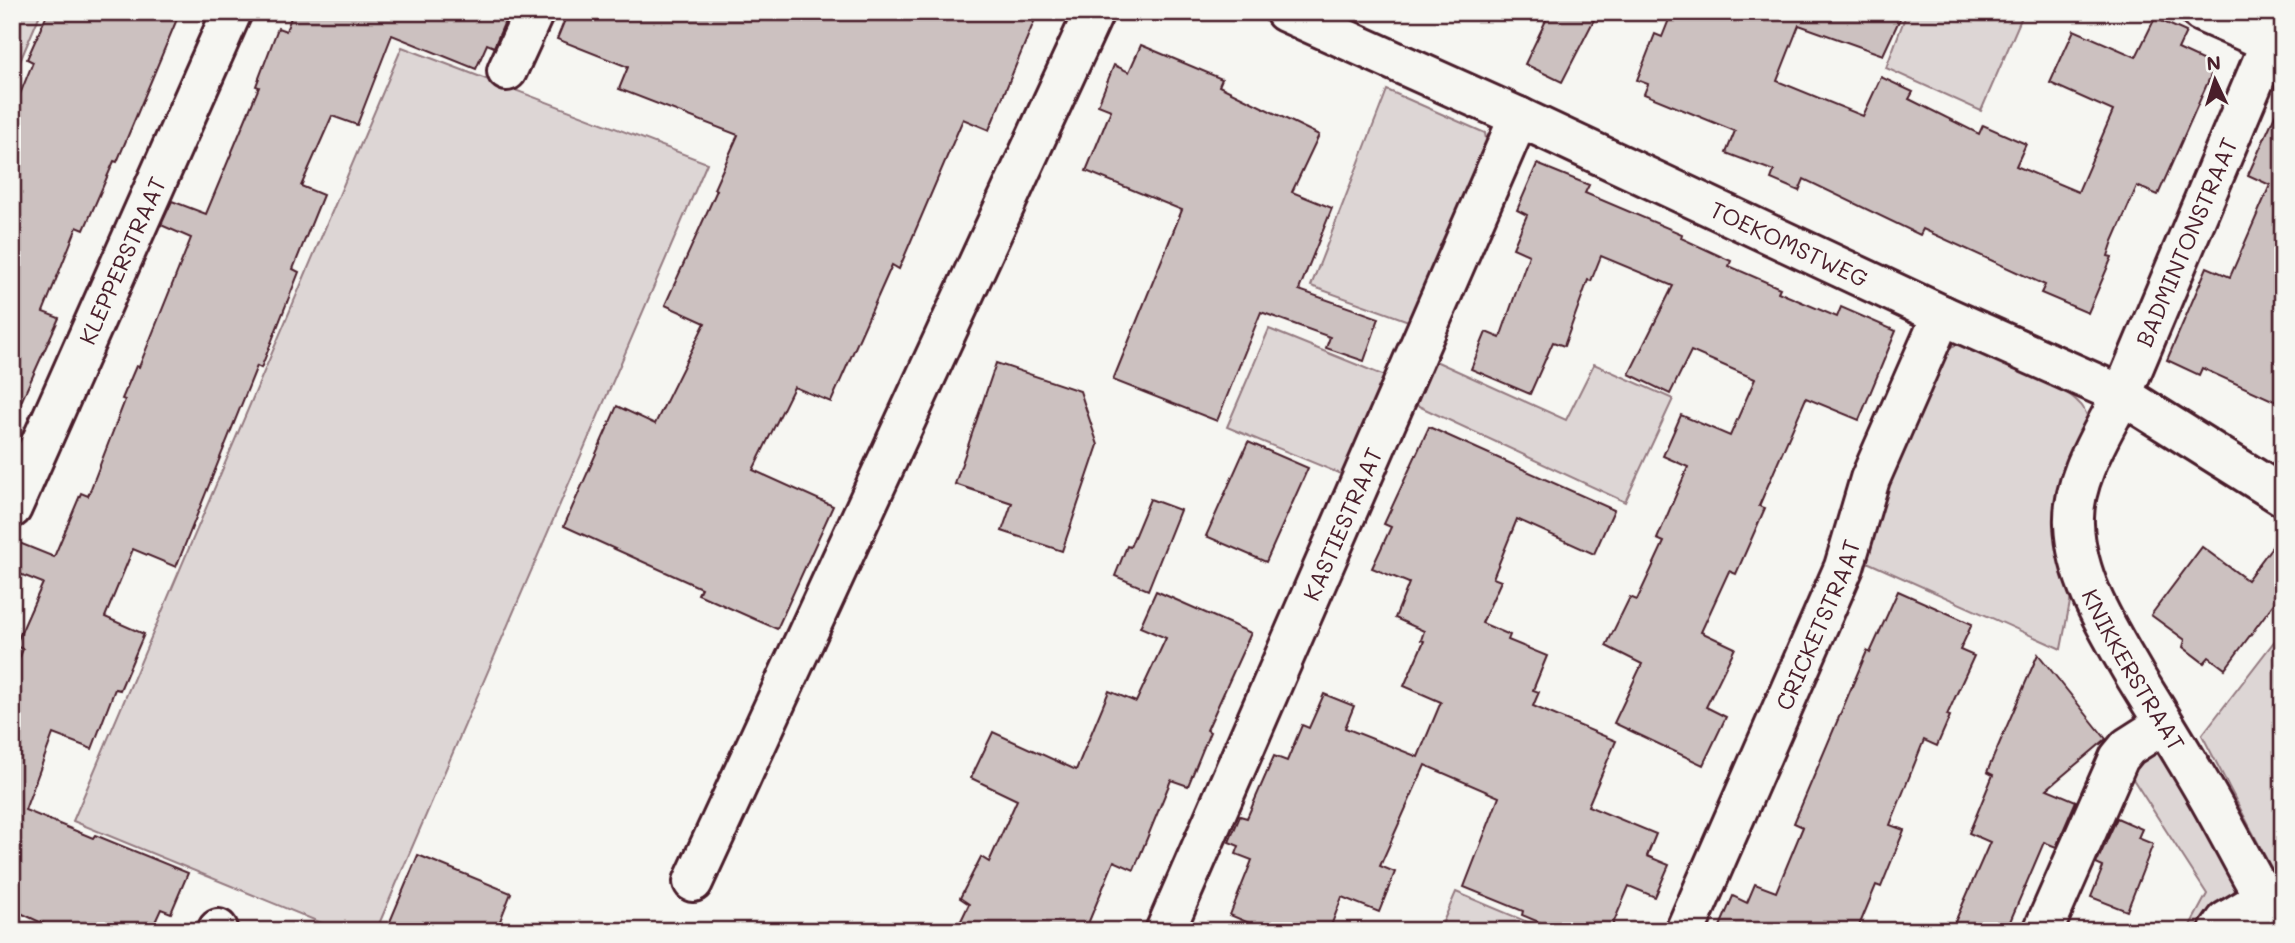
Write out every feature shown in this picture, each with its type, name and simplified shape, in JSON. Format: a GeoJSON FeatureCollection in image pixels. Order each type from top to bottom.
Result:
{"type":"FeatureCollection","features":[{"type":"Feature","properties":{"kind":"street","name":"KLEPPERSTRAAT"},"geometry":{"type":"LineString","coordinates":[[12,508],[232,12]]}},
{"type":"Feature","properties":{"kind":"street"},"geometry":{"type":"LineString","coordinates":[[507,71],[534,12]]}},
{"type":"Feature","properties":{"kind":"street"},"geometry":{"type":"LineString","coordinates":[[693,882],[1094,12]]}},
{"type":"Feature","properties":{"kind":"street","name":"TOEKOMSTWEG"},"geometry":{"type":"LineString","coordinates":[[1285,12],[1519,117],[1942,315],[2122,395],[2283,496]]}},
{"type":"Feature","properties":{"kind":"street"},"geometry":{"type":"LineString","coordinates":[[2201,12],[2279,35]]}},
{"type":"Feature","properties":{"kind":"street","name":"BADMINTONSTRAAT"},"geometry":{"type":"LineString","coordinates":[[2122,395],[2279,35]]}},
{"type":"Feature","properties":{"kind":"street","name":"KASTIESTRAAT"},"geometry":{"type":"LineString","coordinates":[[1165,931],[1519,117]]}},
{"type":"Feature","properties":{"kind":"street","name":"CRICKETSTRAAT"},"geometry":{"type":"LineString","coordinates":[[1685,931],[1844,567],[1870,479],[1942,315]]}},
{"type":"Feature","properties":{"kind":"street","name":"KNIKKERSTRAAT"},"geometry":{"type":"LineString","coordinates":[[2122,395],[2078,490],[2074,523],[2078,554],[2088,591],[2273,914]]}},
{"type":"Feature","properties":{"kind":"street"},"geometry":{"type":"LineString","coordinates":[[2043,931],[2119,758],[2128,747],[2164,724]]}},
{"type":"Feature","properties":{"kind":"street"},"geometry":{"type":"LineString","coordinates":[[2218,931],[2226,921],[2273,914]]}},
{"type":"Feature","properties":{"kind":"shaded area"},"geometry":{"type":"Polygon","coordinates":[[[12,12],[41,12],[12,80],[12,12]]]}},
{"type":"Feature","properties":{"kind":"shaded area"},"geometry":{"type":"Polygon","coordinates":[[[1907,12],[2024,12],[1981,111],[1886,68],[1907,12]]]}},
{"type":"Feature","properties":{"kind":"shaded area"},"geometry":{"type":"Polygon","coordinates":[[[402,47],[707,163],[376,931],[341,931],[73,821],[402,47]]]}},
{"type":"Feature","properties":{"kind":"shaded area"},"geometry":{"type":"Polygon","coordinates":[[[1387,90],[1485,133],[1487,146],[1414,323],[1311,286],[1387,90]]]}},
{"type":"Feature","properties":{"kind":"shaded area"},"geometry":{"type":"Polygon","coordinates":[[[1269,329],[1390,378],[1348,477],[1227,427],[1269,329]]]}},
{"type":"Feature","properties":{"kind":"shaded area"},"geometry":{"type":"Polygon","coordinates":[[[1959,344],[2004,360],[2058,387],[2081,405],[2088,418],[2059,553],[2071,597],[2061,649],[1867,562],[1866,538],[1943,354],[1950,347],[1959,344]]]}},
{"type":"Feature","properties":{"kind":"shaded area"},"geometry":{"type":"Polygon","coordinates":[[[1431,359],[1566,420],[1594,364],[1673,399],[1625,502],[1412,403],[1431,359]]]}},
{"type":"Feature","properties":{"kind":"shaded area"},"geometry":{"type":"Polygon","coordinates":[[[2283,630],[2283,891],[2202,735],[2283,630]]]}},
{"type":"Feature","properties":{"kind":"shaded area"},"geometry":{"type":"Polygon","coordinates":[[[2160,750],[2238,883],[2216,931],[2187,931],[2207,894],[2131,776],[2143,757],[2160,750]]]}},
{"type":"Feature","properties":{"kind":"shaded area"},"geometry":{"type":"Polygon","coordinates":[[[1456,892],[1549,931],[1439,931],[1456,892]]]}},
{"type":"Feature","properties":{"kind":"building"},"geometry":{"type":"Polygon","coordinates":[[[48,12],[180,12],[117,162],[114,161],[84,230],[77,227],[43,312],[59,318],[12,422],[12,114],[33,62],[27,59],[48,12]]]}},
{"type":"Feature","properties":{"kind":"building"},"geometry":{"type":"Polygon","coordinates":[[[293,12],[509,12],[494,47],[487,44],[476,69],[392,35],[357,125],[332,116],[301,186],[323,195],[293,269],[299,272],[261,368],[257,366],[176,567],[133,549],[105,617],[144,634],[120,690],[115,689],[92,749],[53,734],[25,810],[188,873],[171,913],[161,909],[151,931],[59,931],[12,909],[12,677],[23,649],[15,646],[43,583],[12,571],[12,540],[54,557],[81,493],[88,496],[125,400],[122,399],[136,366],[139,367],[191,238],[161,225],[172,201],[206,214],[259,87],[256,86],[278,28],[286,31],[293,12]]]}},
{"type":"Feature","properties":{"kind":"building"},"geometry":{"type":"Polygon","coordinates":[[[568,12],[1038,12],[989,130],[963,119],[899,269],[892,265],[831,402],[794,387],[753,470],[833,506],[777,629],[698,594],[701,588],[564,526],[617,406],[655,424],[705,323],[665,305],[717,190],[714,189],[738,135],[619,89],[628,67],[557,39],[568,12]]]}},
{"type":"Feature","properties":{"kind":"building"},"geometry":{"type":"Polygon","coordinates":[[[1550,12],[1598,12],[1562,82],[1525,64],[1550,12]]]}},
{"type":"Feature","properties":{"kind":"building"},"geometry":{"type":"Polygon","coordinates":[[[1672,12],[1903,12],[1883,55],[1799,25],[1777,81],[1863,116],[1881,77],[1913,92],[1909,99],[1979,134],[1983,125],[2026,144],[2016,166],[2078,192],[2113,111],[2050,83],[2074,30],[2136,57],[2155,18],[2186,32],[2178,49],[2215,66],[2158,195],[2137,186],[2113,241],[2108,256],[2112,257],[2088,313],[2041,293],[2045,285],[1923,229],[1920,235],[1804,179],[1799,191],[1771,179],[1774,171],[1726,153],[1735,131],[1644,94],[1648,84],[1637,80],[1655,34],[1662,37],[1672,12]]]}},
{"type":"Feature","properties":{"kind":"building"},"geometry":{"type":"Polygon","coordinates":[[[1141,45],[1222,79],[1219,86],[1319,135],[1292,192],[1332,208],[1299,290],[1379,318],[1364,361],[1326,348],[1330,337],[1261,312],[1217,421],[1113,380],[1182,210],[1086,171],[1111,110],[1098,105],[1114,65],[1129,72],[1141,45]]]}},
{"type":"Feature","properties":{"kind":"building"},"geometry":{"type":"Polygon","coordinates":[[[2283,97],[2283,405],[2202,368],[2199,375],[2167,360],[2207,267],[2230,277],[2270,185],[2248,175],[2283,97]]]}},
{"type":"Feature","properties":{"kind":"building"},"geometry":{"type":"Polygon","coordinates":[[[1537,164],[1589,185],[1585,193],[1682,234],[1681,238],[1731,261],[1729,266],[1780,288],[1778,292],[1837,317],[1841,307],[1896,331],[1859,420],[1806,398],[1759,506],[1765,508],[1736,574],[1729,571],[1701,632],[1735,648],[1706,707],[1726,717],[1703,765],[1614,723],[1642,664],[1606,646],[1630,597],[1637,600],[1664,542],[1657,539],[1688,467],[1663,456],[1681,415],[1730,436],[1755,379],[1691,351],[1670,394],[1629,374],[1673,286],[1601,256],[1591,281],[1588,280],[1564,346],[1553,342],[1530,394],[1471,369],[1486,332],[1500,338],[1529,255],[1513,248],[1527,215],[1517,210],[1537,164]]]}},
{"type":"Feature","properties":{"kind":"building"},"geometry":{"type":"Polygon","coordinates":[[[996,363],[1080,391],[1098,445],[1062,551],[1002,531],[1012,503],[955,484],[996,363]]]}},
{"type":"Feature","properties":{"kind":"building"},"geometry":{"type":"Polygon","coordinates":[[[1429,427],[1614,510],[1594,554],[1517,519],[1493,578],[1501,581],[1482,623],[1510,635],[1508,640],[1547,656],[1533,690],[1539,692],[1533,706],[1616,741],[1588,806],[1656,834],[1647,856],[1669,865],[1655,897],[1629,886],[1610,931],[1560,931],[1522,915],[1523,911],[1464,887],[1499,797],[1425,765],[1380,866],[1395,872],[1379,912],[1342,897],[1329,931],[1268,931],[1230,915],[1252,860],[1236,854],[1239,846],[1229,842],[1240,816],[1247,818],[1274,756],[1287,761],[1302,725],[1309,728],[1324,694],[1354,706],[1345,728],[1418,757],[1441,702],[1404,686],[1424,641],[1421,640],[1424,631],[1395,618],[1409,583],[1372,568],[1391,527],[1384,524],[1429,427]]]}},
{"type":"Feature","properties":{"kind":"building"},"geometry":{"type":"Polygon","coordinates":[[[1248,442],[1308,468],[1266,562],[1206,536],[1248,442]]]}},
{"type":"Feature","properties":{"kind":"building"},"geometry":{"type":"Polygon","coordinates":[[[1150,499],[1180,510],[1148,590],[1115,576],[1150,499]]]}},
{"type":"Feature","properties":{"kind":"building"},"geometry":{"type":"Polygon","coordinates":[[[2283,532],[2283,591],[2225,669],[2209,657],[2204,663],[2183,647],[2185,640],[2151,615],[2202,547],[2247,580],[2283,532]]]}},
{"type":"Feature","properties":{"kind":"building"},"geometry":{"type":"Polygon","coordinates":[[[1156,591],[1251,633],[1207,730],[1210,732],[1188,786],[1171,780],[1134,870],[1114,861],[1085,931],[956,931],[969,904],[960,898],[981,857],[989,862],[1017,800],[971,778],[993,732],[1076,770],[1109,691],[1136,702],[1166,638],[1140,627],[1156,591]]]}},
{"type":"Feature","properties":{"kind":"building"},"geometry":{"type":"Polygon","coordinates":[[[1898,591],[1972,624],[1960,650],[1974,656],[1947,715],[1950,716],[1937,746],[1924,740],[1890,825],[1904,830],[1881,887],[1876,885],[1857,931],[1718,931],[1733,896],[1747,903],[1755,884],[1776,892],[1803,827],[1794,823],[1867,651],[1870,653],[1898,591]]]}},
{"type":"Feature","properties":{"kind":"building"},"geometry":{"type":"Polygon","coordinates":[[[2038,654],[2106,739],[2047,789],[2076,801],[2056,847],[2044,842],[2006,931],[1951,931],[1990,842],[1969,833],[1993,775],[1987,772],[2038,654]]]}},
{"type":"Feature","properties":{"kind":"building"},"geometry":{"type":"Polygon","coordinates":[[[2117,818],[2142,829],[2138,838],[2153,844],[2127,911],[2091,897],[2103,867],[2096,864],[2117,818]]]}},
{"type":"Feature","properties":{"kind":"building"},"geometry":{"type":"Polygon","coordinates":[[[418,855],[511,893],[496,931],[386,931],[418,855]]]}}]}
